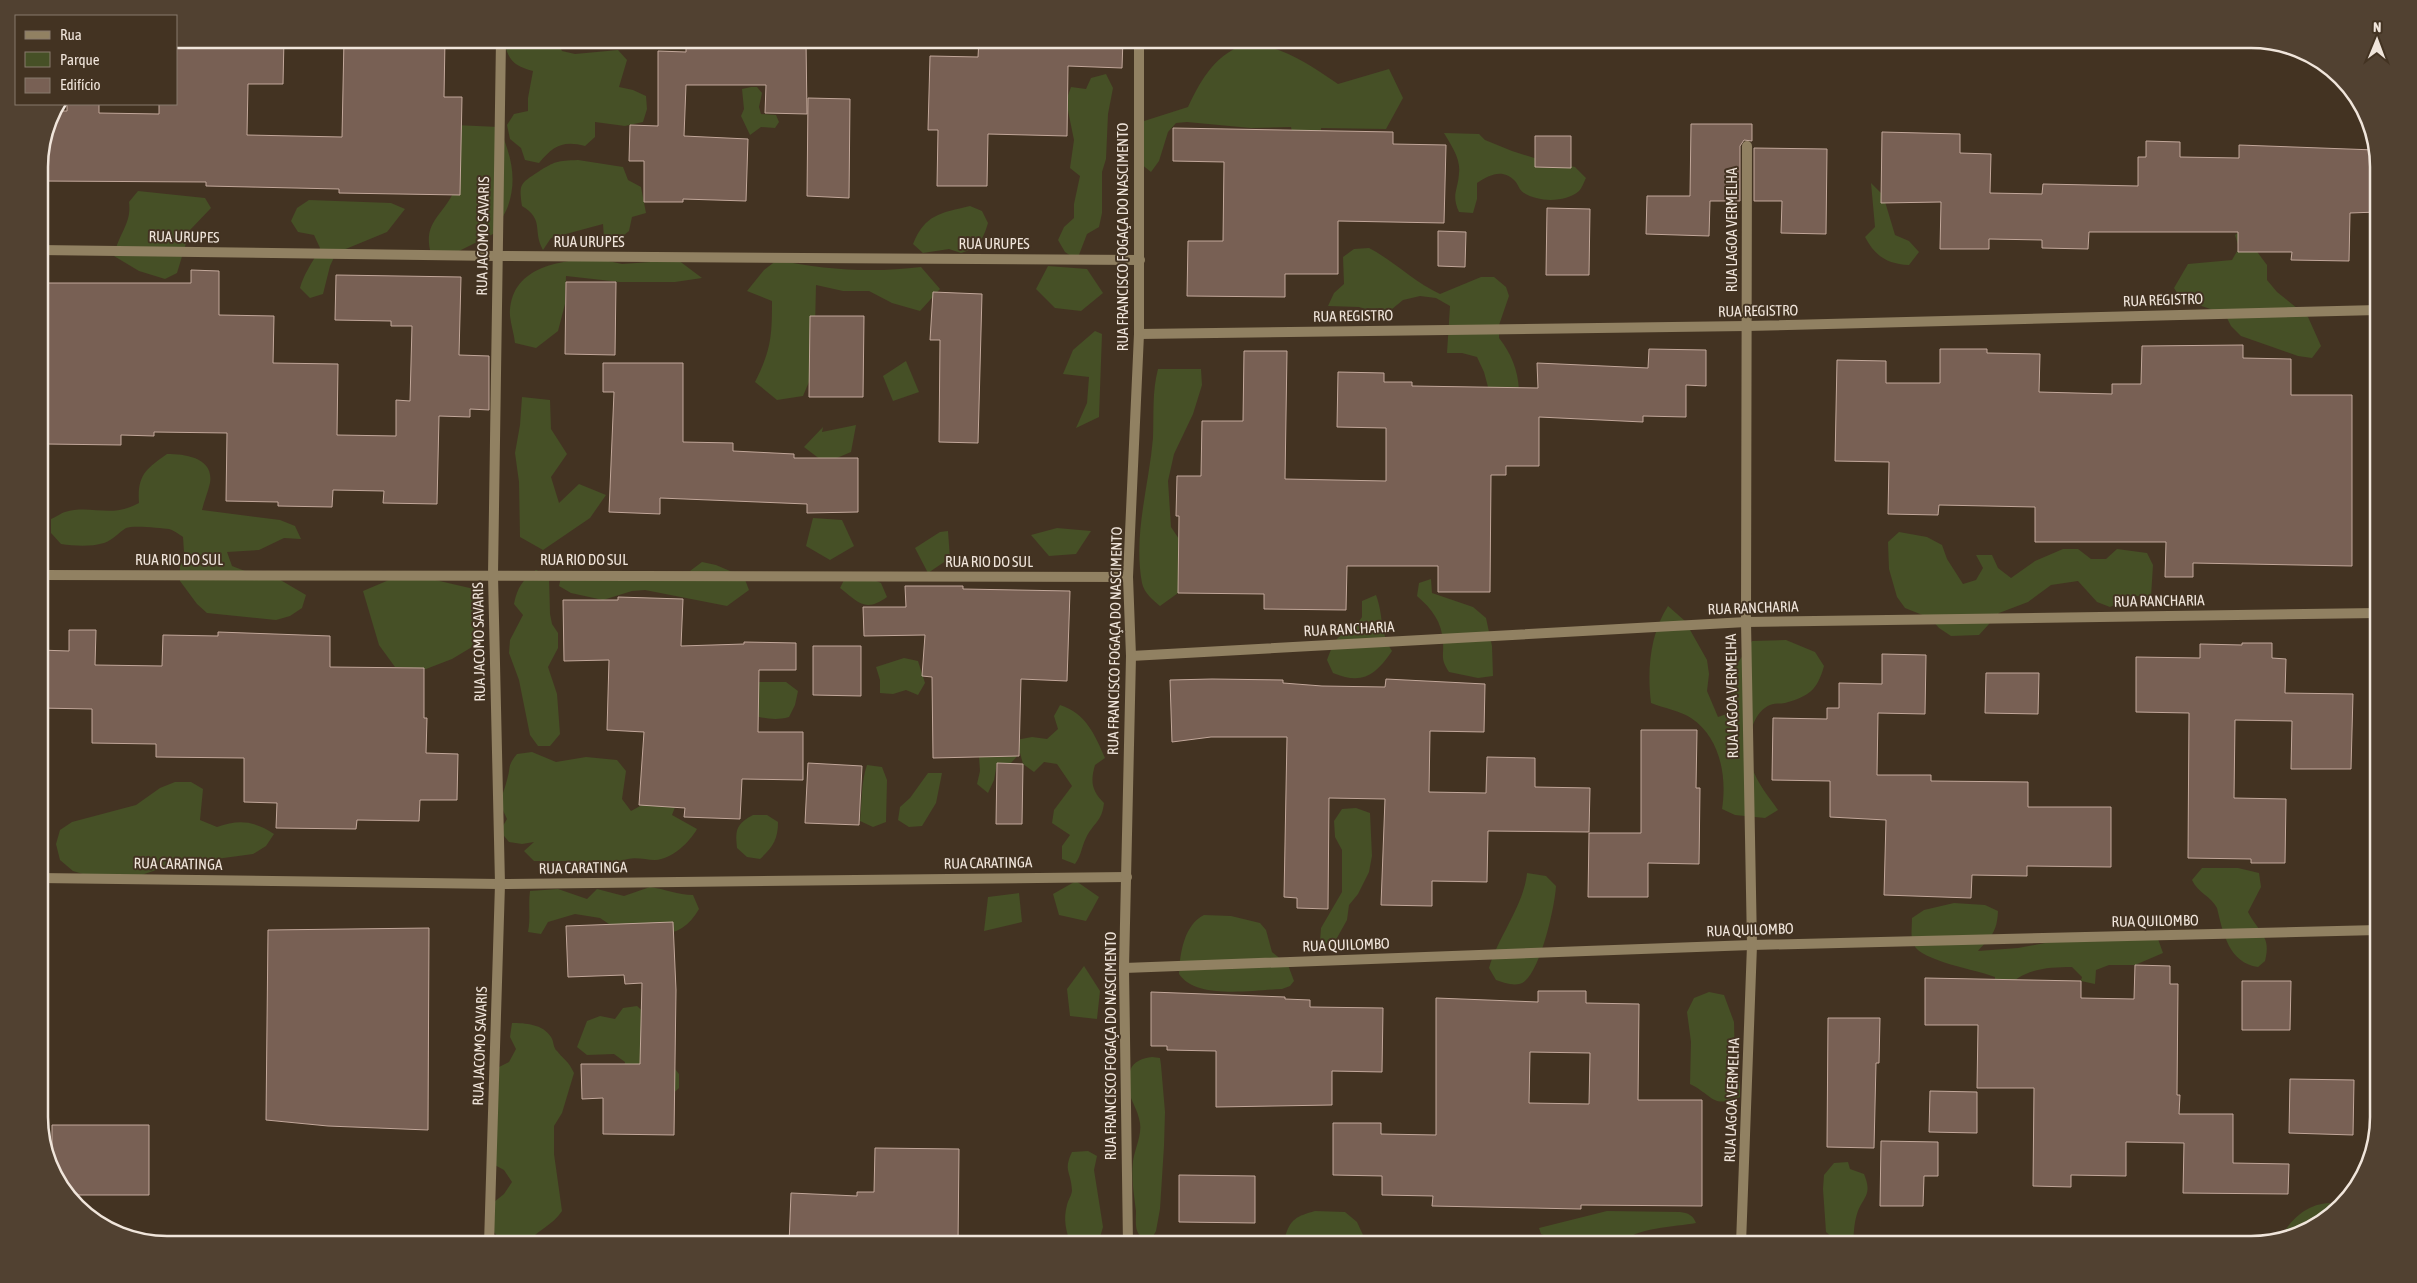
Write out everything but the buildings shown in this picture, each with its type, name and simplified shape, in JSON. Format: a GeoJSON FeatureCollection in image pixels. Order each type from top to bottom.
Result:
{"type":"FeatureCollection","features":[{"type":"Feature","properties":{"kind":"street","name":"RUA JACOMO SAVARIS"},"geometry":{"type":"LineString","coordinates":[[489,1236],[500,884],[493,574],[501,48]]}},
{"type":"Feature","properties":{"kind":"street","name":"RUA FRANCISCO FOGAÇA DO NASCIMENTO"},"geometry":{"type":"LineString","coordinates":[[1128,1236],[1124,968],[1131,656],[1128,577],[1139,334],[1139,48]]}},
{"type":"Feature","properties":{"kind":"street","name":"RUA LAGOA VERMELHA"},"geometry":{"type":"LineString","coordinates":[[1741,1236],[1752,945],[1746,622],[1747,146]]}},
{"type":"Feature","properties":{"kind":"street","name":"RUA URUPES"},"geometry":{"type":"LineString","coordinates":[[48,250],[498,256],[1140,260]]}},
{"type":"Feature","properties":{"kind":"street","name":"RUA REGISTRO"},"geometry":{"type":"LineString","coordinates":[[1139,334],[1746,326],[2369,310]]}},
{"type":"Feature","properties":{"kind":"street","name":"RUA RIO DO SUL"},"geometry":{"type":"LineString","coordinates":[[48,575],[493,574],[1128,577]]}},
{"type":"Feature","properties":{"kind":"street","name":"RUA RANCHARIA"},"geometry":{"type":"LineString","coordinates":[[1131,656],[1746,622],[2369,613]]}},
{"type":"Feature","properties":{"kind":"street","name":"RUA CARATINGA"},"geometry":{"type":"LineString","coordinates":[[48,878],[500,884],[1127,877]]}},
{"type":"Feature","properties":{"kind":"street","name":"RUA QUILOMBO"},"geometry":{"type":"LineString","coordinates":[[1124,968],[1752,945],[2370,930]]}},
{"type":"Feature","properties":{"kind":"green space"},"geometry":{"type":"Polygon","coordinates":[[[506,48],[560,48],[562,51],[575,54],[618,50],[627,60],[619,87],[633,90],[646,96],[647,109],[643,122],[625,126],[595,122],[595,137],[585,146],[564,144],[549,152],[539,163],[525,160],[521,148],[510,139],[507,125],[514,114],[528,111],[528,98],[533,71],[522,68],[514,63],[506,48]]]}},
{"type":"Feature","properties":{"kind":"green space"},"geometry":{"type":"Polygon","coordinates":[[[1235,48],[1272,48],[1296,58],[1338,84],[1389,69],[1403,98],[1386,129],[1321,128],[1320,157],[1294,143],[1291,127],[1251,128],[1187,122],[1176,123],[1168,132],[1159,161],[1151,172],[1141,164],[1141,122],[1188,107],[1205,76],[1227,53],[1235,48]]]}},
{"type":"Feature","properties":{"kind":"green space"},"geometry":{"type":"Polygon","coordinates":[[[1106,74],[1113,88],[1108,114],[1106,159],[1102,172],[1102,213],[1099,227],[1087,234],[1077,260],[1065,252],[1058,240],[1064,227],[1074,218],[1074,204],[1080,176],[1070,168],[1074,140],[1066,101],[1071,87],[1086,89],[1091,78],[1106,74]]]}},
{"type":"Feature","properties":{"kind":"green space"},"geometry":{"type":"Polygon","coordinates":[[[757,87],[762,93],[759,107],[761,114],[776,115],[779,122],[775,128],[761,127],[750,135],[741,116],[744,109],[742,89],[757,87]]]}},
{"type":"Feature","properties":{"kind":"green space"},"geometry":{"type":"Polygon","coordinates":[[[455,125],[499,127],[511,165],[511,195],[507,209],[495,233],[457,252],[431,254],[429,234],[431,227],[449,200],[455,186],[457,170],[455,125]]]}},
{"type":"Feature","properties":{"kind":"green space"},"geometry":{"type":"Polygon","coordinates":[[[1444,133],[1479,134],[1485,140],[1512,151],[1544,161],[1575,167],[1586,178],[1580,190],[1573,195],[1552,200],[1537,198],[1524,193],[1515,181],[1506,175],[1491,175],[1477,183],[1477,199],[1473,213],[1459,212],[1455,196],[1459,168],[1455,152],[1444,133]]]}},
{"type":"Feature","properties":{"kind":"green space"},"geometry":{"type":"Polygon","coordinates":[[[578,160],[623,167],[628,180],[641,187],[646,213],[632,217],[629,231],[618,240],[604,238],[603,224],[551,238],[543,250],[538,237],[536,221],[529,211],[522,206],[522,185],[544,168],[561,161],[578,160]]]}},
{"type":"Feature","properties":{"kind":"green space"},"geometry":{"type":"Polygon","coordinates":[[[1871,183],[1883,195],[1895,235],[1909,241],[1919,252],[1909,265],[1894,263],[1882,258],[1865,237],[1875,227],[1871,183]]]}},
{"type":"Feature","properties":{"kind":"green space"},"geometry":{"type":"Polygon","coordinates":[[[138,191],[205,198],[211,208],[190,230],[177,273],[165,279],[139,271],[114,256],[127,223],[129,202],[138,191]]]}},
{"type":"Feature","properties":{"kind":"green space"},"geometry":{"type":"Polygon","coordinates":[[[309,200],[391,203],[405,209],[387,232],[336,253],[330,266],[323,294],[310,298],[300,288],[306,272],[320,248],[314,235],[298,232],[291,221],[297,208],[309,200]]]}},
{"type":"Feature","properties":{"kind":"green space"},"geometry":{"type":"Polygon","coordinates":[[[970,206],[982,211],[988,223],[982,239],[972,249],[961,253],[949,249],[923,253],[913,244],[923,226],[935,216],[970,206]]]}},
{"type":"Feature","properties":{"kind":"green space"},"geometry":{"type":"Polygon","coordinates":[[[2246,226],[2258,253],[2267,265],[2267,280],[2277,292],[2308,317],[2321,346],[2312,358],[2298,356],[2241,336],[2231,326],[2225,314],[2181,299],[2174,288],[2188,264],[2232,260],[2239,248],[2235,235],[2246,226]]]}},
{"type":"Feature","properties":{"kind":"green space"},"geometry":{"type":"Polygon","coordinates":[[[1369,248],[1421,284],[1440,294],[1481,277],[1494,277],[1506,287],[1509,296],[1499,325],[1499,338],[1513,362],[1519,390],[1488,387],[1477,357],[1462,353],[1447,353],[1450,306],[1436,298],[1420,296],[1403,300],[1392,309],[1375,312],[1359,307],[1328,306],[1334,293],[1344,284],[1343,257],[1354,249],[1369,248]]]}},
{"type":"Feature","properties":{"kind":"green space"},"geometry":{"type":"Polygon","coordinates":[[[595,258],[622,264],[678,260],[702,278],[675,282],[620,282],[566,276],[565,304],[558,331],[536,348],[515,343],[510,316],[512,300],[518,287],[527,277],[538,270],[566,261],[595,258]]]}},
{"type":"Feature","properties":{"kind":"green space"},"geometry":{"type":"Polygon","coordinates":[[[777,260],[849,270],[921,267],[940,289],[920,311],[892,303],[869,291],[843,291],[816,285],[814,370],[803,396],[777,400],[755,382],[770,343],[772,301],[747,291],[764,270],[777,260]]]}},
{"type":"Feature","properties":{"kind":"green space"},"geometry":{"type":"Polygon","coordinates":[[[1048,266],[1087,269],[1103,293],[1081,311],[1055,308],[1036,289],[1048,266]]]}},
{"type":"Feature","properties":{"kind":"green space"},"geometry":{"type":"Polygon","coordinates":[[[1095,331],[1102,334],[1099,417],[1076,428],[1087,403],[1089,377],[1063,374],[1073,350],[1095,331]]]}},
{"type":"Feature","properties":{"kind":"green space"},"geometry":{"type":"Polygon","coordinates":[[[906,361],[919,392],[893,401],[883,376],[906,361]]]}},
{"type":"Feature","properties":{"kind":"green space"},"geometry":{"type":"Polygon","coordinates":[[[1158,369],[1201,369],[1202,385],[1193,414],[1174,454],[1168,481],[1171,527],[1179,539],[1178,593],[1160,606],[1149,596],[1143,587],[1139,546],[1153,438],[1154,395],[1158,369]]]}},
{"type":"Feature","properties":{"kind":"green space"},"geometry":{"type":"Polygon","coordinates":[[[522,397],[550,400],[551,429],[567,454],[551,477],[559,503],[579,484],[606,495],[590,518],[543,550],[520,537],[519,482],[515,453],[522,397]]]}},
{"type":"Feature","properties":{"kind":"green space"},"geometry":{"type":"Polygon","coordinates":[[[856,425],[851,452],[825,463],[804,447],[823,427],[822,432],[856,425]]]}},
{"type":"Feature","properties":{"kind":"green space"},"geometry":{"type":"Polygon","coordinates":[[[167,454],[197,459],[208,468],[210,483],[202,510],[280,520],[295,526],[301,539],[284,538],[259,550],[227,552],[232,566],[277,578],[306,595],[302,608],[290,616],[276,620],[207,613],[197,604],[180,581],[180,567],[184,552],[183,537],[169,529],[130,527],[107,542],[88,546],[61,544],[51,533],[51,519],[63,513],[84,509],[119,510],[139,503],[141,479],[153,464],[167,454]]]}},
{"type":"Feature","properties":{"kind":"green space"},"geometry":{"type":"Polygon","coordinates":[[[813,518],[842,520],[854,546],[830,560],[806,546],[813,518]]]}},
{"type":"Feature","properties":{"kind":"green space"},"geometry":{"type":"Polygon","coordinates":[[[1057,528],[1091,531],[1076,554],[1049,556],[1031,535],[1057,528]]]}},
{"type":"Feature","properties":{"kind":"green space"},"geometry":{"type":"Polygon","coordinates":[[[948,531],[950,558],[928,573],[915,548],[940,532],[948,531]]]}},
{"type":"Feature","properties":{"kind":"green space"},"geometry":{"type":"Polygon","coordinates":[[[1899,532],[1927,537],[1942,545],[1947,559],[1963,584],[1976,580],[1983,568],[1976,555],[1992,555],[1998,568],[2011,578],[2035,561],[2063,549],[2078,549],[2091,559],[2106,559],[2117,549],[2147,553],[2153,565],[2151,597],[2136,596],[2110,607],[2097,602],[2078,581],[2051,585],[2028,602],[1999,613],[1979,635],[1951,636],[1939,628],[1930,618],[1905,608],[1897,597],[1889,569],[1888,542],[1899,532]]]}},
{"type":"Feature","properties":{"kind":"green space"},"geometry":{"type":"Polygon","coordinates":[[[702,562],[716,565],[744,577],[749,590],[727,606],[645,590],[632,591],[603,600],[571,593],[559,586],[562,573],[675,573],[690,571],[702,562]]]}},
{"type":"Feature","properties":{"kind":"green space"},"geometry":{"type":"Polygon","coordinates":[[[536,570],[549,576],[550,614],[552,624],[558,633],[558,648],[548,667],[557,694],[560,734],[550,746],[538,746],[530,735],[519,680],[509,653],[510,640],[523,615],[514,604],[517,593],[524,580],[536,570]]]}},
{"type":"Feature","properties":{"kind":"green space"},"geometry":{"type":"Polygon","coordinates":[[[418,576],[474,589],[478,617],[477,644],[452,659],[426,669],[395,667],[379,645],[363,591],[389,580],[418,576]]]}},
{"type":"Feature","properties":{"kind":"green space"},"geometry":{"type":"Polygon","coordinates":[[[846,576],[867,577],[881,583],[887,597],[873,604],[862,604],[840,588],[846,576]]]}},
{"type":"Feature","properties":{"kind":"green space"},"geometry":{"type":"Polygon","coordinates":[[[1431,579],[1432,593],[1473,607],[1486,618],[1492,646],[1493,676],[1478,678],[1449,672],[1443,660],[1441,628],[1432,611],[1417,596],[1419,583],[1431,579]]]}},
{"type":"Feature","properties":{"kind":"green space"},"geometry":{"type":"Polygon","coordinates":[[[1376,595],[1383,630],[1392,651],[1380,667],[1367,676],[1352,678],[1333,673],[1327,660],[1336,640],[1354,629],[1362,617],[1362,601],[1376,595]]]}},
{"type":"Feature","properties":{"kind":"green space"},"geometry":{"type":"Polygon","coordinates":[[[1668,606],[1685,621],[1707,660],[1709,674],[1707,691],[1718,717],[1732,712],[1730,683],[1734,669],[1752,641],[1786,640],[1815,652],[1824,666],[1815,687],[1811,691],[1800,698],[1770,705],[1763,709],[1753,724],[1749,751],[1752,767],[1760,784],[1778,810],[1765,818],[1735,815],[1722,809],[1723,785],[1720,759],[1709,736],[1691,718],[1677,711],[1651,703],[1649,678],[1651,653],[1657,628],[1668,606]]]}},
{"type":"Feature","properties":{"kind":"green space"},"geometry":{"type":"Polygon","coordinates":[[[904,658],[918,661],[925,683],[918,695],[906,690],[893,694],[880,693],[880,680],[876,667],[904,658]]]}},
{"type":"Feature","properties":{"kind":"green space"},"geometry":{"type":"Polygon","coordinates":[[[756,682],[786,682],[798,691],[795,705],[789,717],[771,719],[742,714],[756,682]]]}},
{"type":"Feature","properties":{"kind":"green space"},"geometry":{"type":"Polygon","coordinates":[[[1060,705],[1077,713],[1083,719],[1093,733],[1105,758],[1095,765],[1092,781],[1097,794],[1104,803],[1103,809],[1086,838],[1075,864],[1062,859],[1062,846],[1070,835],[1052,823],[1054,810],[1072,786],[1057,764],[1044,762],[1034,772],[1023,764],[1020,753],[1011,763],[997,763],[994,780],[988,793],[977,784],[980,771],[979,757],[989,745],[1032,737],[1047,739],[1058,729],[1054,716],[1060,705]]]}},
{"type":"Feature","properties":{"kind":"green space"},"geometry":{"type":"Polygon","coordinates":[[[532,752],[556,762],[586,757],[617,760],[626,771],[622,799],[631,811],[644,804],[677,802],[672,815],[697,829],[679,849],[668,857],[661,859],[631,858],[587,870],[576,861],[534,861],[524,851],[534,842],[522,844],[509,842],[500,831],[507,819],[501,799],[510,764],[517,754],[532,752]]]}},
{"type":"Feature","properties":{"kind":"green space"},"geometry":{"type":"Polygon","coordinates":[[[867,765],[882,767],[887,780],[886,822],[873,827],[860,821],[867,765]]]}},
{"type":"Feature","properties":{"kind":"green space"},"geometry":{"type":"Polygon","coordinates":[[[928,773],[942,773],[936,803],[922,826],[909,827],[898,820],[900,807],[910,798],[928,773]]]}},
{"type":"Feature","properties":{"kind":"green space"},"geometry":{"type":"Polygon","coordinates":[[[175,782],[191,782],[203,789],[200,820],[217,827],[240,822],[253,824],[274,834],[266,846],[253,854],[194,862],[179,862],[133,878],[86,875],[73,871],[60,860],[56,844],[60,830],[72,822],[136,805],[160,788],[175,782]]]}},
{"type":"Feature","properties":{"kind":"green space"},"geometry":{"type":"Polygon","coordinates":[[[1356,808],[1370,813],[1372,856],[1369,872],[1358,894],[1349,905],[1347,920],[1333,945],[1320,942],[1321,928],[1342,892],[1342,850],[1335,837],[1334,821],[1342,809],[1356,808]]]}},
{"type":"Feature","properties":{"kind":"green space"},"geometry":{"type":"Polygon","coordinates":[[[753,815],[767,815],[778,822],[774,842],[760,859],[747,857],[737,848],[736,837],[738,828],[743,821],[753,815]]]}},
{"type":"Feature","properties":{"kind":"green space"},"geometry":{"type":"Polygon","coordinates":[[[2202,868],[2238,868],[2259,873],[2261,887],[2248,912],[2263,935],[2267,946],[2265,961],[2258,967],[2240,960],[2234,953],[2225,937],[2217,908],[2192,880],[2202,868]]]}},
{"type":"Feature","properties":{"kind":"green space"},"geometry":{"type":"Polygon","coordinates":[[[1527,873],[1546,876],[1556,886],[1555,895],[1542,951],[1531,974],[1522,983],[1511,984],[1496,980],[1489,968],[1521,897],[1527,873]]]}},
{"type":"Feature","properties":{"kind":"green space"},"geometry":{"type":"Polygon","coordinates":[[[1076,881],[1099,897],[1086,921],[1059,915],[1053,894],[1076,881]]]}},
{"type":"Feature","properties":{"kind":"green space"},"geometry":{"type":"Polygon","coordinates":[[[650,887],[693,895],[699,909],[684,927],[664,934],[648,933],[639,923],[625,929],[612,926],[600,918],[575,914],[548,922],[541,934],[528,932],[530,891],[558,889],[587,899],[597,889],[624,896],[650,887]]]}},
{"type":"Feature","properties":{"kind":"green space"},"geometry":{"type":"Polygon","coordinates":[[[1019,893],[1022,922],[984,931],[988,897],[1019,893]]]}},
{"type":"Feature","properties":{"kind":"green space"},"geometry":{"type":"Polygon","coordinates":[[[1954,903],[1985,905],[1998,911],[1995,929],[1990,938],[1978,951],[2018,948],[2050,942],[2158,939],[2163,953],[2135,965],[2109,965],[2096,970],[2095,984],[2081,981],[2082,977],[2072,967],[2051,968],[2037,970],[2024,975],[1995,993],[1995,977],[1927,956],[1914,945],[1912,918],[1924,910],[1954,903]]]}},
{"type":"Feature","properties":{"kind":"green space"},"geometry":{"type":"Polygon","coordinates":[[[1204,915],[1231,916],[1260,923],[1266,930],[1272,952],[1288,965],[1294,981],[1290,986],[1282,989],[1242,992],[1212,990],[1187,982],[1179,974],[1184,940],[1192,925],[1204,915]]]}},
{"type":"Feature","properties":{"kind":"green space"},"geometry":{"type":"Polygon","coordinates":[[[1084,966],[1100,991],[1097,1019],[1070,1016],[1067,989],[1084,966]]]}},
{"type":"Feature","properties":{"kind":"green space"},"geometry":{"type":"Polygon","coordinates":[[[1709,992],[1724,995],[1734,1022],[1735,1068],[1740,1083],[1740,1097],[1724,1102],[1713,1099],[1690,1084],[1691,1042],[1687,1012],[1694,998],[1709,992]]]}},
{"type":"Feature","properties":{"kind":"green space"},"geometry":{"type":"Polygon","coordinates":[[[637,1006],[650,1021],[679,1074],[679,1088],[669,1097],[623,1077],[625,1062],[614,1054],[587,1055],[577,1047],[587,1021],[600,1016],[615,1019],[623,1008],[637,1006]]]}},
{"type":"Feature","properties":{"kind":"green space"},"geometry":{"type":"Polygon","coordinates":[[[512,1023],[533,1025],[543,1029],[548,1033],[556,1050],[574,1073],[562,1113],[554,1126],[554,1154],[562,1211],[554,1221],[533,1236],[497,1236],[492,1230],[494,1202],[504,1194],[512,1182],[504,1170],[491,1163],[497,1068],[509,1062],[516,1049],[510,1037],[512,1023]]]}},
{"type":"Feature","properties":{"kind":"green space"},"geometry":{"type":"Polygon","coordinates":[[[1160,1058],[1165,1112],[1160,1209],[1156,1231],[1153,1236],[1141,1236],[1137,1230],[1133,1186],[1132,1167],[1139,1137],[1140,1123],[1129,1093],[1128,1079],[1133,1065],[1142,1059],[1160,1058]]]}},
{"type":"Feature","properties":{"kind":"green space"},"geometry":{"type":"Polygon","coordinates":[[[1088,1151],[1097,1156],[1094,1170],[1103,1227],[1100,1236],[1068,1236],[1066,1230],[1066,1210],[1072,1190],[1068,1163],[1072,1152],[1088,1151]]]}},
{"type":"Feature","properties":{"kind":"green space"},"geometry":{"type":"Polygon","coordinates":[[[1848,1162],[1850,1169],[1864,1174],[1867,1181],[1867,1192],[1856,1217],[1854,1236],[1831,1236],[1826,1232],[1824,1175],[1834,1163],[1848,1162]]]}},
{"type":"Feature","properties":{"kind":"green space"},"geometry":{"type":"Polygon","coordinates":[[[2322,1204],[2331,1204],[2303,1223],[2286,1229],[2297,1216],[2309,1208],[2322,1204]]]}},
{"type":"Feature","properties":{"kind":"green space"},"geometry":{"type":"Polygon","coordinates":[[[1315,1211],[1345,1212],[1357,1222],[1363,1235],[1285,1236],[1292,1222],[1303,1215],[1315,1211]]]}},
{"type":"Feature","properties":{"kind":"green space"},"geometry":{"type":"Polygon","coordinates":[[[1607,1211],[1680,1212],[1690,1215],[1696,1223],[1645,1231],[1632,1236],[1546,1236],[1541,1234],[1539,1228],[1607,1211]]]}}]}
